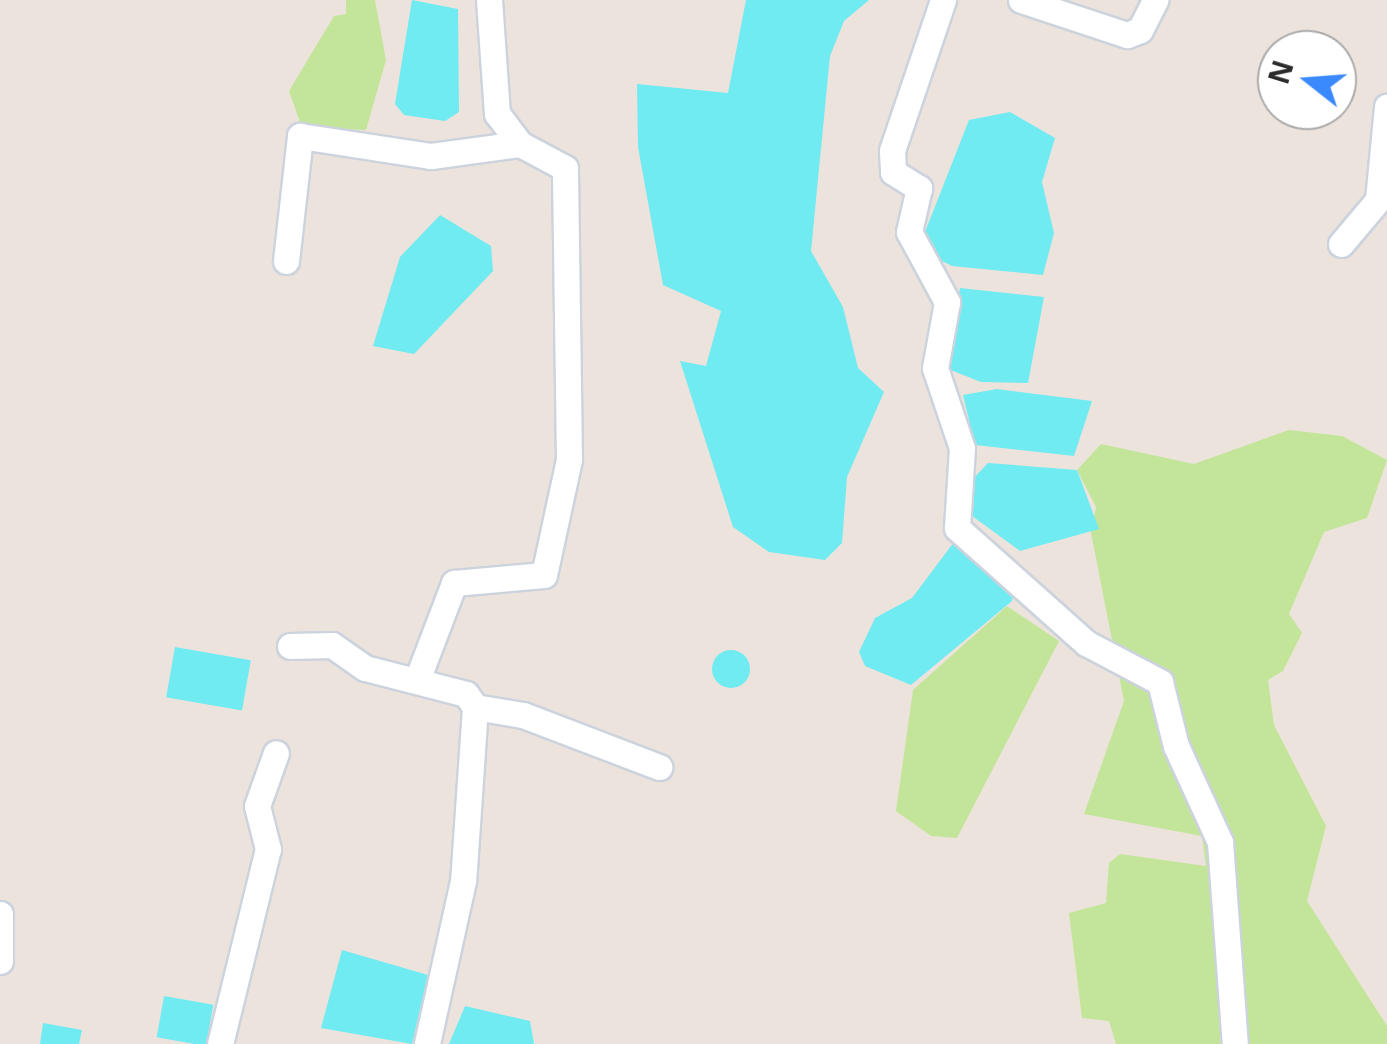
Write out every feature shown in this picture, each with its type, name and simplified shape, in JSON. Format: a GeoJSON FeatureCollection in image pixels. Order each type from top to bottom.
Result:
{"type":"FeatureCollection","features":[{"type":"Feature","properties":{"kind":"street"},"geometry":{"type":"LineString","coordinates":[[417,680],[454,582],[544,574],[562,509],[572,398],[564,168],[520,144],[494,97],[489,0]]}},
{"type":"Feature","properties":{"kind":"street"},"geometry":{"type":"LineString","coordinates":[[943,0],[892,162],[901,181],[919,188],[909,232],[948,302],[934,358],[962,448],[957,528],[1086,643],[1160,682],[1176,746],[1220,842],[1235,1044]]}},
{"type":"Feature","properties":{"kind":"street"},"geometry":{"type":"LineString","coordinates":[[1021,0],[1128,34],[1140,30],[1155,0]]}},
{"type":"Feature","properties":{"kind":"street"},"geometry":{"type":"LineString","coordinates":[[1342,244],[1378,200],[1387,106]]}},
{"type":"Feature","properties":{"kind":"street"},"geometry":{"type":"LineString","coordinates":[[286,261],[300,136],[431,156],[520,144]]}},
{"type":"Feature","properties":{"kind":"street"},"geometry":{"type":"LineString","coordinates":[[290,646],[332,645],[365,668],[466,694],[475,707],[462,881],[427,1044]]}},
{"type":"Feature","properties":{"kind":"street"},"geometry":{"type":"LineString","coordinates":[[475,707],[523,715],[659,768]]}},
{"type":"Feature","properties":{"kind":"street"},"geometry":{"type":"LineString","coordinates":[[220,1044],[268,849],[257,806],[276,753]]}},
{"type":"Feature","properties":{"kind":"street"},"geometry":{"type":"LineString","coordinates":[[0,914],[0,961]]}},
{"type":"Feature","properties":{"kind":"green space"},"geometry":{"type":"Polygon","coordinates":[[[346,0],[375,0],[386,60],[366,130],[302,128],[289,91],[334,16],[346,14],[346,0]]]}},
{"type":"Feature","properties":{"kind":"green space"},"geometry":{"type":"Polygon","coordinates":[[[1289,430],[1342,436],[1387,460],[1367,518],[1324,532],[1289,614],[1302,633],[1283,671],[1268,680],[1274,725],[1326,826],[1307,901],[1387,1026],[1387,1044],[1116,1044],[1109,1021],[1082,1018],[1069,913],[1106,903],[1109,863],[1120,854],[1206,866],[1202,836],[1084,814],[1124,701],[1091,533],[1096,507],[1077,470],[1101,444],[1194,464],[1289,430]]]}},
{"type":"Feature","properties":{"kind":"green space"},"geometry":{"type":"Polygon","coordinates":[[[1007,606],[1059,641],[957,838],[931,836],[896,811],[913,690],[1007,606]]]}},
{"type":"Feature","properties":{"kind":"water"},"geometry":{"type":"Polygon","coordinates":[[[412,0],[458,9],[459,112],[445,121],[404,115],[395,104],[412,0]]]}},
{"type":"Feature","properties":{"kind":"water"},"geometry":{"type":"Polygon","coordinates":[[[746,0],[869,0],[844,21],[830,56],[811,251],[843,307],[858,368],[884,392],[847,477],[842,543],[825,560],[769,552],[733,527],[680,361],[706,366],[721,311],[663,285],[638,147],[637,84],[728,93],[746,0]]]}},
{"type":"Feature","properties":{"kind":"water"},"geometry":{"type":"Polygon","coordinates":[[[1010,112],[1055,138],[1042,182],[1054,233],[1043,275],[952,266],[930,255],[923,237],[969,120],[1010,112]]]}},
{"type":"Feature","properties":{"kind":"water"},"geometry":{"type":"Polygon","coordinates":[[[440,215],[491,246],[493,271],[414,354],[373,346],[400,257],[440,215]]]}},
{"type":"Feature","properties":{"kind":"water"},"geometry":{"type":"Polygon","coordinates":[[[960,288],[1044,297],[1028,383],[981,382],[948,369],[960,288]]]}},
{"type":"Feature","properties":{"kind":"water"},"geometry":{"type":"Polygon","coordinates":[[[997,389],[1092,401],[1074,456],[975,445],[963,395],[997,389]]]}},
{"type":"Feature","properties":{"kind":"water"},"geometry":{"type":"Polygon","coordinates":[[[988,463],[1077,470],[1099,529],[1020,551],[968,513],[972,480],[988,463]]]}},
{"type":"Feature","properties":{"kind":"water"},"geometry":{"type":"Polygon","coordinates":[[[957,538],[1015,585],[1012,601],[911,685],[865,666],[859,652],[875,618],[912,598],[957,538]]]}},
{"type":"Feature","properties":{"kind":"water"},"geometry":{"type":"Polygon","coordinates":[[[175,647],[251,660],[242,711],[166,697],[175,647]]]}},
{"type":"Feature","properties":{"kind":"water"},"geometry":{"type":"Polygon","coordinates":[[[731,650],[745,655],[750,669],[745,683],[731,688],[717,683],[712,669],[717,655],[731,650]]]}},
{"type":"Feature","properties":{"kind":"water"},"geometry":{"type":"Polygon","coordinates":[[[342,950],[428,975],[412,1044],[321,1028],[342,950]]]}},
{"type":"Feature","properties":{"kind":"water"},"geometry":{"type":"Polygon","coordinates":[[[164,996],[213,1005],[206,1044],[157,1037],[164,996]]]}},
{"type":"Feature","properties":{"kind":"water"},"geometry":{"type":"Polygon","coordinates":[[[465,1006],[530,1021],[534,1044],[449,1044],[465,1006]]]}},
{"type":"Feature","properties":{"kind":"water"},"geometry":{"type":"Polygon","coordinates":[[[43,1023],[82,1030],[79,1044],[40,1044],[43,1023]]]}}]}
